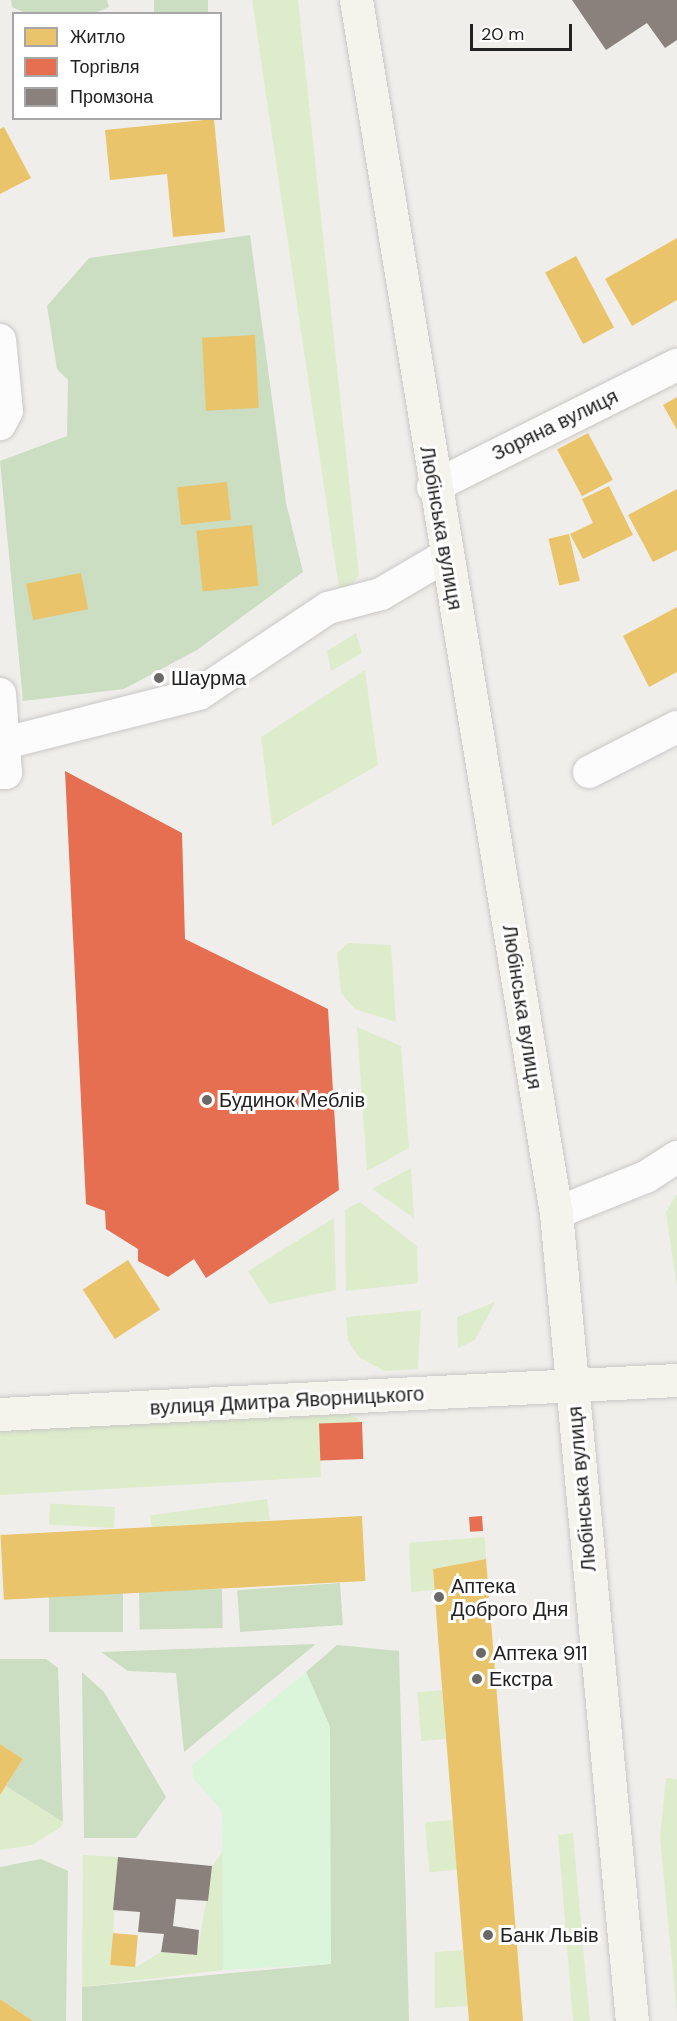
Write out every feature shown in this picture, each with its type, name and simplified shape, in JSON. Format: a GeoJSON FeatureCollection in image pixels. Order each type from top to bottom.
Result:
{"type":"FeatureCollection","features":[{"type":"Feature","properties":{"kind":"main road","name":"Любінська вулиця"},"geometry":{"type":"LineString","coordinates":[[356,0],[433,487],[447,555],[556,1213],[632,2021]]}},
{"type":"Feature","properties":{"kind":"main road","name":"вулиця Дмитра Яворницького"},"geometry":{"type":"LineString","coordinates":[[0,1414],[677,1380]]}},
{"type":"Feature","properties":{"kind":"street"},"geometry":{"type":"LineString","coordinates":[[0,340],[7,411],[0,424]]}},
{"type":"Feature","properties":{"kind":"street","name":"Зоряна вулиця"},"geometry":{"type":"LineString","coordinates":[[433,487],[677,365]]}},
{"type":"Feature","properties":{"kind":"street"},"geometry":{"type":"LineString","coordinates":[[5,742],[199,694],[328,608],[381,594],[447,555]]}},
{"type":"Feature","properties":{"kind":"street"},"geometry":{"type":"LineString","coordinates":[[0,694],[6,773],[0,773]]}},
{"type":"Feature","properties":{"kind":"street"},"geometry":{"type":"LineString","coordinates":[[589,772],[677,727]]}},
{"type":"Feature","properties":{"kind":"street"},"geometry":{"type":"LineString","coordinates":[[556,1213],[646,1177],[677,1157]]}},
{"type":"Feature","properties":{"kind":"green space"},"geometry":{"type":"Polygon","coordinates":[[[11,0],[107,0],[109,7],[97,12],[23,12],[12,7],[11,0]]]}},
{"type":"Feature","properties":{"kind":"green space"},"geometry":{"type":"Polygon","coordinates":[[[154,0],[208,0],[208,12],[154,12],[154,0]]]}},
{"type":"Feature","properties":{"kind":"green space"},"geometry":{"type":"Polygon","coordinates":[[[252,0],[298,0],[359,575],[352,585],[339,588],[252,0]]]}},
{"type":"Feature","properties":{"kind":"green space"},"geometry":{"type":"Polygon","coordinates":[[[250,235],[286,503],[303,572],[197,650],[124,689],[23,701],[0,461],[67,436],[68,380],[57,369],[47,306],[89,258],[250,235]]]}},
{"type":"Feature","properties":{"kind":"green space"},"geometry":{"type":"Polygon","coordinates":[[[356,633],[362,653],[331,671],[327,651],[356,633]]]}},
{"type":"Feature","properties":{"kind":"green space"},"geometry":{"type":"Polygon","coordinates":[[[365,670],[378,765],[272,826],[261,737],[365,670]]]}},
{"type":"Feature","properties":{"kind":"green space"},"geometry":{"type":"Polygon","coordinates":[[[348,943],[391,945],[396,1022],[355,1009],[341,993],[337,953],[348,943]]]}},
{"type":"Feature","properties":{"kind":"green space"},"geometry":{"type":"Polygon","coordinates":[[[357,1027],[401,1046],[409,1148],[367,1171],[357,1027]]]}},
{"type":"Feature","properties":{"kind":"green space"},"geometry":{"type":"Polygon","coordinates":[[[411,1168],[414,1218],[372,1189],[411,1168]]]}},
{"type":"Feature","properties":{"kind":"green space"},"geometry":{"type":"Polygon","coordinates":[[[677,1194],[677,1288],[666,1212],[677,1194]]]}},
{"type":"Feature","properties":{"kind":"green space"},"geometry":{"type":"Polygon","coordinates":[[[360,1202],[417,1246],[418,1283],[346,1291],[345,1210],[360,1202]]]}},
{"type":"Feature","properties":{"kind":"green space"},"geometry":{"type":"Polygon","coordinates":[[[334,1218],[336,1290],[269,1304],[248,1271],[334,1218]]]}},
{"type":"Feature","properties":{"kind":"green space"},"geometry":{"type":"Polygon","coordinates":[[[495,1302],[475,1340],[458,1348],[457,1317],[495,1302]]]}},
{"type":"Feature","properties":{"kind":"green space"},"geometry":{"type":"Polygon","coordinates":[[[421,1310],[418,1369],[384,1371],[359,1357],[348,1341],[346,1317],[421,1310]]]}},
{"type":"Feature","properties":{"kind":"green space"},"geometry":{"type":"Polygon","coordinates":[[[351,1414],[362,1422],[319,1424],[321,1477],[0,1495],[0,1431],[351,1414]]]}},
{"type":"Feature","properties":{"kind":"green space"},"geometry":{"type":"Polygon","coordinates":[[[267,1499],[270,1520],[153,1536],[150,1515],[267,1499]]]}},
{"type":"Feature","properties":{"kind":"green space"},"geometry":{"type":"Polygon","coordinates":[[[50,1504],[115,1507],[114,1528],[49,1525],[50,1504]]]}},
{"type":"Feature","properties":{"kind":"green space"},"geometry":{"type":"Polygon","coordinates":[[[485,1537],[486,1559],[433,1569],[434,1590],[411,1592],[409,1543],[485,1537]]]}},
{"type":"Feature","properties":{"kind":"green space"},"geometry":{"type":"Polygon","coordinates":[[[340,1583],[343,1625],[240,1632],[237,1590],[340,1583]]]}},
{"type":"Feature","properties":{"kind":"green space"},"geometry":{"type":"Polygon","coordinates":[[[222,1589],[223,1628],[140,1629],[139,1590],[222,1589]]]}},
{"type":"Feature","properties":{"kind":"green space"},"geometry":{"type":"Polygon","coordinates":[[[49,1593],[123,1593],[123,1632],[49,1632],[49,1593]]]}},
{"type":"Feature","properties":{"kind":"green space"},"geometry":{"type":"Polygon","coordinates":[[[316,1644],[184,1752],[176,1673],[128,1671],[101,1652],[316,1644]]]}},
{"type":"Feature","properties":{"kind":"green space"},"geometry":{"type":"Polygon","coordinates":[[[337,1645],[399,1651],[409,2021],[82,2021],[82,1987],[330,1964],[330,1727],[306,1672],[337,1645]]]}},
{"type":"Feature","properties":{"kind":"green space"},"geometry":{"type":"Polygon","coordinates":[[[0,1659],[46,1659],[58,1668],[63,1822],[6,1786],[23,1759],[0,1744],[0,1659]]]}},
{"type":"Feature","properties":{"kind":"green space"},"geometry":{"type":"Polygon","coordinates":[[[82,1672],[104,1692],[166,1797],[136,1838],[84,1838],[82,1672]]]}},
{"type":"Feature","properties":{"kind":"green space"},"geometry":{"type":"Polygon","coordinates":[[[306,1672],[330,1727],[331,1964],[223,1970],[222,1811],[193,1778],[192,1765],[306,1672]]]}},
{"type":"Feature","properties":{"kind":"green space"},"geometry":{"type":"Polygon","coordinates":[[[442,1690],[446,1739],[421,1741],[417,1692],[442,1690]]]}},
{"type":"Feature","properties":{"kind":"green space"},"geometry":{"type":"Polygon","coordinates":[[[666,1778],[677,1779],[677,2015],[660,1837],[666,1778]]]}},
{"type":"Feature","properties":{"kind":"green space"},"geometry":{"type":"Polygon","coordinates":[[[6,1786],[63,1822],[61,1827],[32,1845],[0,1850],[0,1795],[6,1786]]]}},
{"type":"Feature","properties":{"kind":"green space"},"geometry":{"type":"Polygon","coordinates":[[[453,1820],[457,1870],[429,1872],[425,1822],[453,1820]]]}},
{"type":"Feature","properties":{"kind":"green space"},"geometry":{"type":"Polygon","coordinates":[[[573,1833],[590,2021],[573,2021],[558,1835],[573,1833]]]}},
{"type":"Feature","properties":{"kind":"green space"},"geometry":{"type":"Polygon","coordinates":[[[223,1851],[223,1970],[82,1987],[83,1855],[118,1857],[111,1965],[136,1967],[161,1952],[197,1955],[212,1866],[223,1851]]]}},
{"type":"Feature","properties":{"kind":"green space"},"geometry":{"type":"Polygon","coordinates":[[[41,1859],[68,1871],[66,2021],[33,2021],[0,1999],[0,1867],[41,1859]]]}},
{"type":"Feature","properties":{"kind":"green space"},"geometry":{"type":"Polygon","coordinates":[[[463,1950],[468,2006],[435,2008],[435,1952],[463,1950]]]}},
{"type":"Feature","properties":{"kind":"building: Житло"},"geometry":{"type":"Polygon","coordinates":[[[214,120],[225,232],[173,237],[167,174],[110,180],[105,130],[214,120]]]}},
{"type":"Feature","properties":{"kind":"building: Житло"},"geometry":{"type":"Polygon","coordinates":[[[4,127],[31,178],[0,194],[0,129],[4,127]]]}},
{"type":"Feature","properties":{"kind":"building: Житло"},"geometry":{"type":"Polygon","coordinates":[[[677,238],[677,300],[632,326],[605,279],[677,238]]]}},
{"type":"Feature","properties":{"kind":"building: Житло"},"geometry":{"type":"Polygon","coordinates":[[[576,256],[614,328],[583,344],[545,272],[576,256]]]}},
{"type":"Feature","properties":{"kind":"building: Житло"},"geometry":{"type":"Polygon","coordinates":[[[255,335],[259,408],[206,411],[202,338],[255,335]]]}},
{"type":"Feature","properties":{"kind":"building: Житло"},"geometry":{"type":"Polygon","coordinates":[[[677,397],[677,430],[663,405],[677,397]]]}},
{"type":"Feature","properties":{"kind":"building: Житло"},"geometry":{"type":"Polygon","coordinates":[[[588,433],[613,480],[582,496],[557,449],[588,433]]]}},
{"type":"Feature","properties":{"kind":"building: Житло"},"geometry":{"type":"Polygon","coordinates":[[[227,482],[231,520],[181,525],[177,487],[227,482]]]}},
{"type":"Feature","properties":{"kind":"building: Житло"},"geometry":{"type":"Polygon","coordinates":[[[609,486],[633,535],[583,559],[570,534],[593,523],[582,499],[609,486]]]}},
{"type":"Feature","properties":{"kind":"building: Житло"},"geometry":{"type":"Polygon","coordinates":[[[677,489],[677,550],[653,562],[628,515],[677,489]]]}},
{"type":"Feature","properties":{"kind":"building: Житло"},"geometry":{"type":"Polygon","coordinates":[[[252,525],[258,586],[203,592],[196,531],[252,525]]]}},
{"type":"Feature","properties":{"kind":"building: Житло"},"geometry":{"type":"Polygon","coordinates":[[[569,534],[580,581],[559,585],[549,539],[569,534]]]}},
{"type":"Feature","properties":{"kind":"building: Житло"},"geometry":{"type":"Polygon","coordinates":[[[81,573],[88,609],[33,620],[26,584],[81,573]]]}},
{"type":"Feature","properties":{"kind":"building: Житло"},"geometry":{"type":"Polygon","coordinates":[[[677,607],[677,672],[649,687],[623,636],[677,607]]]}},
{"type":"Feature","properties":{"kind":"building: Житло"},"geometry":{"type":"Polygon","coordinates":[[[128,1260],[160,1309],[115,1339],[83,1289],[128,1260]]]}},
{"type":"Feature","properties":{"kind":"building: Житло"},"geometry":{"type":"Polygon","coordinates":[[[362,1516],[365,1581],[4,1600],[0,1535],[362,1516]]]}},
{"type":"Feature","properties":{"kind":"building: Житло"},"geometry":{"type":"Polygon","coordinates":[[[486,1559],[523,2021],[469,2021],[438,1638],[433,1569],[486,1559]]]}},
{"type":"Feature","properties":{"kind":"building: Житло"},"geometry":{"type":"Polygon","coordinates":[[[0,1744],[23,1759],[0,1795],[0,1744]]]}},
{"type":"Feature","properties":{"kind":"building: Житло"},"geometry":{"type":"Polygon","coordinates":[[[113,1933],[138,1935],[135,1967],[110,1965],[113,1933]]]}},
{"type":"Feature","properties":{"kind":"building: Житло"},"geometry":{"type":"Polygon","coordinates":[[[0,1999],[33,2021],[0,2021],[0,1999]]]}},
{"type":"Feature","properties":{"kind":"building: Торгівля","name":"Будинок Меблів"},"geometry":{"type":"Polygon","coordinates":[[[65,771],[182,833],[185,939],[328,1009],[339,1190],[206,1278],[194,1259],[168,1277],[138,1261],[138,1249],[106,1229],[105,1211],[86,1204],[65,771]]]}},
{"type":"Feature","properties":{"kind":"building: Торгівля"},"geometry":{"type":"Polygon","coordinates":[[[362,1422],[363,1459],[320,1460],[319,1424],[362,1422]]]}},
{"type":"Feature","properties":{"kind":"building: Торгівля"},"geometry":{"type":"Polygon","coordinates":[[[482,1516],[483,1531],[470,1532],[469,1517],[482,1516]]]}},
{"type":"Feature","properties":{"kind":"building: Промзона"},"geometry":{"type":"Polygon","coordinates":[[[572,0],[677,0],[677,40],[665,48],[647,23],[606,50],[572,0]]]}},
{"type":"Feature","properties":{"kind":"building: Промзона"},"geometry":{"type":"Polygon","coordinates":[[[118,1857],[212,1866],[208,1901],[176,1899],[173,1926],[199,1930],[197,1955],[161,1952],[164,1934],[138,1932],[140,1912],[113,1910],[118,1857]]]}},
{"type":"Feature","properties":{"kind":"place","name":"Шаурма"},"geometry":{"type":"Point","coordinates":[159,678]}},
{"type":"Feature","properties":{"kind":"place","name":"Будинок Меблів"},"geometry":{"type":"Point","coordinates":[207,1100]}},
{"type":"Feature","properties":{"kind":"place","name":"Аптека Доброго Дня"},"geometry":{"type":"Point","coordinates":[439,1597]}},
{"type":"Feature","properties":{"kind":"place","name":"Аптека 911"},"geometry":{"type":"Point","coordinates":[481,1653]}},
{"type":"Feature","properties":{"kind":"place","name":"Екстра"},"geometry":{"type":"Point","coordinates":[477,1679]}},
{"type":"Feature","properties":{"kind":"place","name":"Банк Львів"},"geometry":{"type":"Point","coordinates":[488,1935]}}]}
